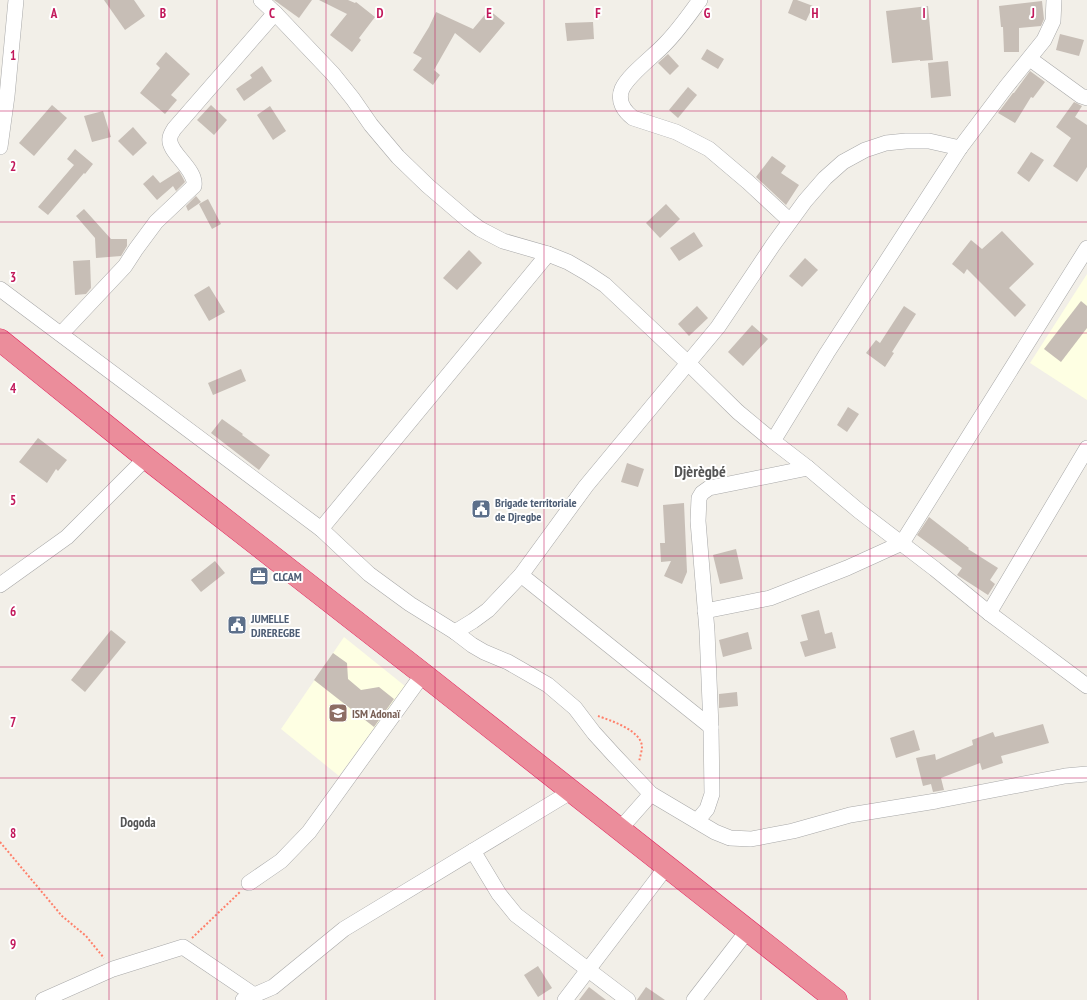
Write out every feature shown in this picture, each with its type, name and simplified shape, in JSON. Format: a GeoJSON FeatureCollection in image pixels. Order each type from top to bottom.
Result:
{"type":"FeatureCollection","features":[{"type":"Feature","properties":{"kind":"highway"},"geometry":{"type":"LineString","coordinates":[[0,340],[146,458],[748,930],[829,998]]}},
{"type":"Feature","properties":{"kind":"street"},"geometry":{"type":"LineString","coordinates":[[0,147],[7,96],[16,0]]}},
{"type":"Feature","properties":{"kind":"street"},"geometry":{"type":"LineString","coordinates":[[261,0],[334,74],[371,125],[398,157],[428,186],[469,221],[491,236],[568,262],[605,285],[738,412],[859,511],[902,543],[989,613],[1087,686]]}},
{"type":"Feature","properties":{"kind":"street"},"geometry":{"type":"LineString","coordinates":[[700,0],[666,43],[632,76],[622,89],[620,99],[623,107],[633,118],[676,132],[709,149],[748,182],[790,221]]}},
{"type":"Feature","properties":{"kind":"street"},"geometry":{"type":"LineString","coordinates":[[773,441],[827,353],[960,148],[1044,40],[1053,21],[1054,0]]}},
{"type":"Feature","properties":{"kind":"street"},"geometry":{"type":"LineString","coordinates":[[60,334],[125,266],[156,222],[194,186],[195,182],[193,175],[171,146],[170,138],[174,129],[275,13]]}},
{"type":"Feature","properties":{"kind":"street"},"geometry":{"type":"LineString","coordinates":[[1030,59],[1081,96],[1087,98]]}},
{"type":"Feature","properties":{"kind":"street"},"geometry":{"type":"LineString","coordinates":[[455,632],[488,610],[521,575],[586,486],[718,327],[790,221],[825,178],[844,162],[865,150],[886,143],[929,141],[960,148]]}},
{"type":"Feature","properties":{"kind":"street"},"geometry":{"type":"LineString","coordinates":[[705,611],[770,598],[840,571],[902,543],[1087,248]]}},
{"type":"Feature","properties":{"kind":"street"},"geometry":{"type":"LineString","coordinates":[[321,529],[548,254]]}},
{"type":"Feature","properties":{"kind":"street"},"geometry":{"type":"LineString","coordinates":[[0,289],[321,529],[369,574],[410,604],[455,632],[472,645],[484,652],[508,662],[548,685],[575,708],[594,733],[651,794],[715,832],[730,838],[751,839],[793,831],[850,815],[936,801],[1065,776],[1087,774]]}},
{"type":"Feature","properties":{"kind":"street"},"geometry":{"type":"LineString","coordinates":[[989,613],[1087,448]]}},
{"type":"Feature","properties":{"kind":"street"},"geometry":{"type":"LineString","coordinates":[[0,585],[68,537],[146,458]]}},
{"type":"Feature","properties":{"kind":"street"},"geometry":{"type":"LineString","coordinates":[[698,821],[707,809],[712,794],[711,727],[705,611],[698,521],[699,498],[702,493],[709,488],[808,468]]}},
{"type":"Feature","properties":{"kind":"street"},"geometry":{"type":"LineString","coordinates":[[521,575],[711,727]]}},
{"type":"Feature","properties":{"kind":"street"},"geometry":{"type":"LineString","coordinates":[[249,883],[282,861],[308,832],[423,674]]}},
{"type":"Feature","properties":{"kind":"street"},"geometry":{"type":"LineString","coordinates":[[43,1000],[113,969],[183,947],[248,998],[273,986],[344,929],[572,791]]}},
{"type":"Feature","properties":{"kind":"street"},"geometry":{"type":"LineString","coordinates":[[620,829],[651,794]]}},
{"type":"Feature","properties":{"kind":"street"},"geometry":{"type":"LineString","coordinates":[[473,851],[499,894],[516,915],[628,1000]]}},
{"type":"Feature","properties":{"kind":"street"},"geometry":{"type":"LineString","coordinates":[[565,1000],[667,866]]}},
{"type":"Feature","properties":{"kind":"street"},"geometry":{"type":"LineString","coordinates":[[694,1000],[748,930]]}},
{"type":"Feature","properties":{"kind":"path"},"geometry":{"type":"LineString","coordinates":[[575,708],[611,720],[633,731],[639,738],[642,746],[637,779]]}},
{"type":"Feature","properties":{"kind":"path"},"geometry":{"type":"LineString","coordinates":[[0,842],[62,916],[86,936],[113,969]]}},
{"type":"Feature","properties":{"kind":"path"},"geometry":{"type":"LineString","coordinates":[[183,947],[249,883]]}},
{"type":"Feature","properties":{"kind":"shaded area"},"geometry":{"type":"Polygon","coordinates":[[[1087,274],[1087,400],[1030,363],[1087,274]]]}},
{"type":"Feature","properties":{"kind":"shaded area","name":"ISM Adonaï"},"geometry":{"type":"Polygon","coordinates":[[[344,637],[405,686],[339,776],[281,729],[344,637]]]}},
{"type":"Feature","properties":{"kind":"building"},"geometry":{"type":"Polygon","coordinates":[[[104,0],[134,0],[145,16],[125,30],[104,0]]]}},
{"type":"Feature","properties":{"kind":"building"},"geometry":{"type":"Polygon","coordinates":[[[274,0],[312,0],[299,18],[274,0]]]}},
{"type":"Feature","properties":{"kind":"building"},"geometry":{"type":"Polygon","coordinates":[[[319,0],[348,0],[355,3],[356,2],[375,17],[359,38],[361,40],[352,52],[330,35],[347,14],[319,0]]]}},
{"type":"Feature","properties":{"kind":"building"},"geometry":{"type":"Polygon","coordinates":[[[793,0],[813,6],[806,21],[788,13],[793,0]]]}},
{"type":"Feature","properties":{"kind":"building"},"geometry":{"type":"Polygon","coordinates":[[[1042,1],[1044,19],[1041,26],[1019,28],[1019,52],[1004,52],[1003,27],[1001,27],[999,6],[1042,1]]]}},
{"type":"Feature","properties":{"kind":"building"},"geometry":{"type":"Polygon","coordinates":[[[928,6],[933,60],[892,63],[886,11],[928,6]]]}},
{"type":"Feature","properties":{"kind":"building"},"geometry":{"type":"Polygon","coordinates":[[[489,10],[505,23],[480,53],[455,33],[434,70],[440,75],[433,85],[413,70],[422,58],[413,53],[429,27],[436,12],[473,29],[489,10]]]}},
{"type":"Feature","properties":{"kind":"building"},"geometry":{"type":"Polygon","coordinates":[[[593,22],[594,39],[567,41],[565,23],[593,22]]]}},
{"type":"Feature","properties":{"kind":"building"},"geometry":{"type":"Polygon","coordinates":[[[1060,34],[1084,40],[1079,56],[1056,50],[1060,34]]]}},
{"type":"Feature","properties":{"kind":"building"},"geometry":{"type":"Polygon","coordinates":[[[707,49],[724,59],[718,69],[701,59],[707,49]]]}},
{"type":"Feature","properties":{"kind":"building"},"geometry":{"type":"Polygon","coordinates":[[[166,52],[190,74],[171,95],[177,100],[165,114],[140,93],[160,68],[156,64],[166,52]]]}},
{"type":"Feature","properties":{"kind":"building"},"geometry":{"type":"Polygon","coordinates":[[[668,54],[679,66],[670,75],[658,63],[668,54]]]}},
{"type":"Feature","properties":{"kind":"building"},"geometry":{"type":"Polygon","coordinates":[[[948,61],[951,96],[931,98],[928,63],[948,61]]]}},
{"type":"Feature","properties":{"kind":"building"},"geometry":{"type":"Polygon","coordinates":[[[262,66],[272,81],[244,101],[236,89],[252,78],[250,75],[262,66]]]}},
{"type":"Feature","properties":{"kind":"building"},"geometry":{"type":"Polygon","coordinates":[[[1030,71],[1045,82],[1033,98],[1031,97],[1015,123],[998,113],[1030,71]]]}},
{"type":"Feature","properties":{"kind":"building"},"geometry":{"type":"Polygon","coordinates":[[[688,87],[697,95],[678,118],[669,110],[688,87]]]}},
{"type":"Feature","properties":{"kind":"building"},"geometry":{"type":"Polygon","coordinates":[[[1074,102],[1082,106],[1075,117],[1087,125],[1087,167],[1077,182],[1053,166],[1071,138],[1056,127],[1074,102]]]}},
{"type":"Feature","properties":{"kind":"building"},"geometry":{"type":"Polygon","coordinates":[[[52,105],[67,118],[34,156],[19,143],[52,105]]]}},
{"type":"Feature","properties":{"kind":"building"},"geometry":{"type":"Polygon","coordinates":[[[211,105],[227,120],[214,135],[197,120],[211,105]]]}},
{"type":"Feature","properties":{"kind":"building"},"geometry":{"type":"Polygon","coordinates":[[[270,106],[286,131],[273,140],[257,115],[270,106]]]}},
{"type":"Feature","properties":{"kind":"building"},"geometry":{"type":"Polygon","coordinates":[[[103,111],[111,137],[92,142],[84,116],[103,111]]]}},
{"type":"Feature","properties":{"kind":"building"},"geometry":{"type":"Polygon","coordinates":[[[133,127],[147,143],[133,156],[118,141],[133,127]]]}},
{"type":"Feature","properties":{"kind":"building"},"geometry":{"type":"Polygon","coordinates":[[[75,149],[93,164],[48,215],[38,207],[74,165],[67,159],[75,149]]]}},
{"type":"Feature","properties":{"kind":"building"},"geometry":{"type":"Polygon","coordinates":[[[1031,152],[1044,160],[1029,182],[1017,173],[1031,152]]]}},
{"type":"Feature","properties":{"kind":"building"},"geometry":{"type":"Polygon","coordinates":[[[772,156],[786,166],[781,173],[799,185],[786,205],[756,177],[772,156]]]}},
{"type":"Feature","properties":{"kind":"building"},"geometry":{"type":"Polygon","coordinates":[[[179,171],[185,182],[176,191],[173,186],[157,200],[143,184],[153,175],[160,183],[179,171]]]}},
{"type":"Feature","properties":{"kind":"building"},"geometry":{"type":"Polygon","coordinates":[[[196,196],[201,202],[188,211],[186,206],[196,196]]]}},
{"type":"Feature","properties":{"kind":"building"},"geometry":{"type":"Polygon","coordinates":[[[208,199],[221,224],[212,229],[199,204],[208,199]]]}},
{"type":"Feature","properties":{"kind":"building"},"geometry":{"type":"Polygon","coordinates":[[[666,204],[680,219],[660,238],[646,223],[666,204]]]}},
{"type":"Feature","properties":{"kind":"building"},"geometry":{"type":"Polygon","coordinates":[[[84,209],[111,239],[127,239],[127,246],[121,256],[96,258],[95,238],[76,216],[84,209]]]}},
{"type":"Feature","properties":{"kind":"building"},"geometry":{"type":"Polygon","coordinates":[[[1002,231],[1034,264],[1009,288],[1026,305],[1015,317],[967,269],[964,274],[952,264],[971,240],[982,249],[1002,231]]]}},
{"type":"Feature","properties":{"kind":"building"},"geometry":{"type":"Polygon","coordinates":[[[694,232],[703,246],[679,261],[670,248],[694,232]]]}},
{"type":"Feature","properties":{"kind":"building"},"geometry":{"type":"Polygon","coordinates":[[[469,250],[482,263],[457,290],[443,278],[469,250]]]}},
{"type":"Feature","properties":{"kind":"building"},"geometry":{"type":"Polygon","coordinates":[[[805,258],[818,270],[802,287],[789,276],[805,258]]]}},
{"type":"Feature","properties":{"kind":"building"},"geometry":{"type":"Polygon","coordinates":[[[90,260],[91,288],[86,294],[75,295],[73,261],[90,260]]]}},
{"type":"Feature","properties":{"kind":"building"},"geometry":{"type":"Polygon","coordinates":[[[209,286],[225,312],[209,321],[194,295],[209,286]]]}},
{"type":"Feature","properties":{"kind":"building"},"geometry":{"type":"Polygon","coordinates":[[[1081,301],[1087,306],[1087,328],[1061,362],[1044,349],[1081,301]]]}},
{"type":"Feature","properties":{"kind":"building"},"geometry":{"type":"Polygon","coordinates":[[[697,306],[708,318],[689,336],[678,324],[697,306]]]}},
{"type":"Feature","properties":{"kind":"building"},"geometry":{"type":"Polygon","coordinates":[[[904,306],[916,314],[892,352],[894,353],[885,367],[866,353],[876,340],[880,343],[904,306]]]}},
{"type":"Feature","properties":{"kind":"building"},"geometry":{"type":"Polygon","coordinates":[[[752,325],[768,339],[743,366],[728,352],[752,325]]]}},
{"type":"Feature","properties":{"kind":"building"},"geometry":{"type":"Polygon","coordinates":[[[241,369],[246,381],[213,395],[208,383],[241,369]]]}},
{"type":"Feature","properties":{"kind":"building"},"geometry":{"type":"Polygon","coordinates":[[[848,407],[859,414],[847,432],[837,425],[848,407]]]}},
{"type":"Feature","properties":{"kind":"building"},"geometry":{"type":"Polygon","coordinates":[[[222,419],[270,455],[259,470],[211,433],[222,419]]]}},
{"type":"Feature","properties":{"kind":"building"},"geometry":{"type":"Polygon","coordinates":[[[38,438],[67,460],[58,471],[56,469],[47,483],[19,462],[38,438]]]}},
{"type":"Feature","properties":{"kind":"building"},"geometry":{"type":"Polygon","coordinates":[[[627,463],[644,469],[638,487],[621,482],[627,463]]]}},
{"type":"Feature","properties":{"kind":"building"},"geometry":{"type":"Polygon","coordinates":[[[684,503],[687,572],[682,584],[664,576],[671,561],[661,562],[660,543],[665,543],[663,505],[684,503]]]}},
{"type":"Feature","properties":{"kind":"building"},"geometry":{"type":"Polygon","coordinates":[[[929,517],[969,548],[968,549],[998,568],[990,580],[995,584],[988,595],[957,575],[962,568],[917,535],[929,517]]]}},
{"type":"Feature","properties":{"kind":"building"},"geometry":{"type":"Polygon","coordinates":[[[736,549],[743,579],[720,584],[713,555],[736,549]]]}},
{"type":"Feature","properties":{"kind":"building"},"geometry":{"type":"Polygon","coordinates":[[[215,561],[225,573],[201,592],[191,580],[215,561]]]}},
{"type":"Feature","properties":{"kind":"building"},"geometry":{"type":"Polygon","coordinates":[[[819,610],[825,634],[832,632],[836,648],[805,657],[800,642],[808,640],[801,615],[819,610]]]}},
{"type":"Feature","properties":{"kind":"building"},"geometry":{"type":"Polygon","coordinates":[[[111,630],[126,642],[85,692],[71,680],[111,630]]]}},
{"type":"Feature","properties":{"kind":"building"},"geometry":{"type":"Polygon","coordinates":[[[748,632],[752,649],[723,657],[719,640],[748,632]]]}},
{"type":"Feature","properties":{"kind":"building"},"geometry":{"type":"Polygon","coordinates":[[[333,653],[347,663],[348,679],[361,690],[379,687],[394,699],[374,727],[314,680],[333,653]]]}},
{"type":"Feature","properties":{"kind":"building"},"geometry":{"type":"Polygon","coordinates":[[[737,692],[738,706],[719,708],[719,694],[737,692]]]}},
{"type":"Feature","properties":{"kind":"building"},"geometry":{"type":"Polygon","coordinates":[[[1043,724],[1049,743],[1001,756],[1003,763],[982,770],[980,763],[941,778],[944,790],[933,792],[931,784],[923,786],[916,758],[935,754],[936,760],[973,745],[972,740],[993,732],[995,737],[1043,724]]]}},
{"type":"Feature","properties":{"kind":"building"},"geometry":{"type":"Polygon","coordinates":[[[914,730],[920,750],[896,758],[890,738],[914,730]]]}},
{"type":"Feature","properties":{"kind":"building"},"geometry":{"type":"Polygon","coordinates":[[[538,966],[552,988],[538,997],[524,975],[538,966]]]}},
{"type":"Feature","properties":{"kind":"building"},"geometry":{"type":"Polygon","coordinates":[[[589,987],[606,1000],[579,1000],[589,987]]]}},
{"type":"Feature","properties":{"kind":"building"},"geometry":{"type":"Polygon","coordinates":[[[646,987],[665,1000],[637,1000],[646,987]]]}},
{"type":"Feature","properties":{"kind":"place","name":"Brigade territoriale de Djregbe"},"geometry":{"type":"Point","coordinates":[481,509]}},
{"type":"Feature","properties":{"kind":"place","name":"CLCAM"},"geometry":{"type":"Point","coordinates":[259,576]}},
{"type":"Feature","properties":{"kind":"place","name":"JUMELLE DJREREGBE"},"geometry":{"type":"Point","coordinates":[237,625]}},
{"type":"Feature","properties":{"kind":"place","name":"ISM Adonaï"},"geometry":{"type":"Point","coordinates":[338,713]}},
{"type":"Feature","properties":{"kind":"district","name":"Djèrègbé"},"geometry":{"type":"Point","coordinates":[700,471]}},
{"type":"Feature","properties":{"kind":"district","name":"Dogoda"},"geometry":{"type":"Point","coordinates":[138,822]}}]}
